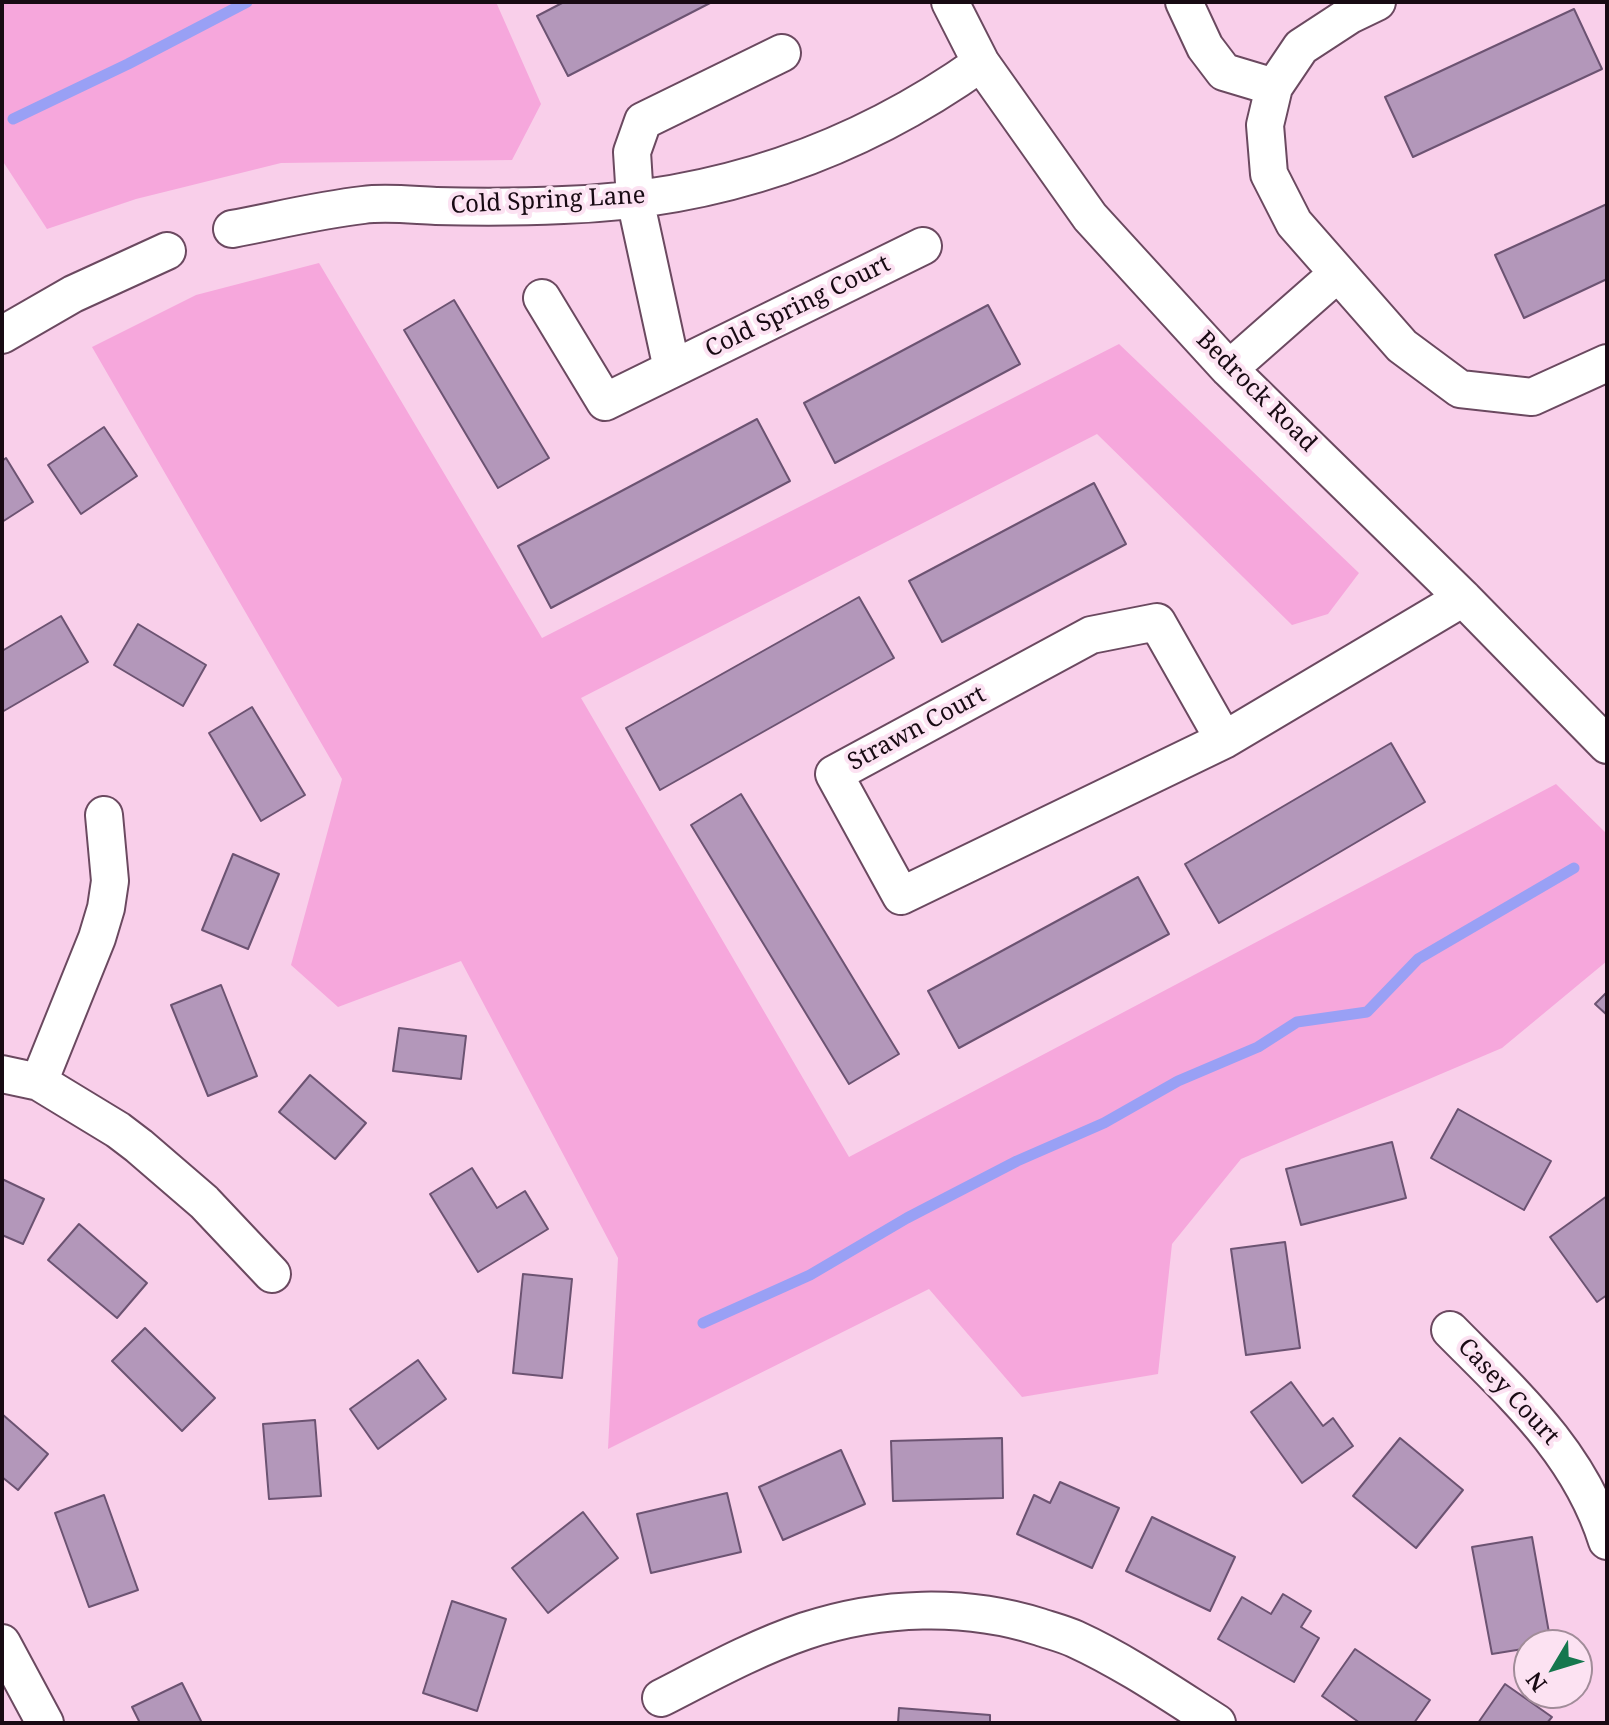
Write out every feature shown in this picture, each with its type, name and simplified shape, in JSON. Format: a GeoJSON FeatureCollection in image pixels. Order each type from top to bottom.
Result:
{"type":"FeatureCollection","features":[{"type":"Feature","properties":{"kind":"street","name":"Bedrock Road"},"geometry":{"type":"LineString","coordinates":[[950,2],[981,63],[1090,217],[1229,369],[1463,598],[1607,745]]}},
{"type":"Feature","properties":{"kind":"street"},"geometry":{"type":"LineString","coordinates":[[1184,2],[1205,47],[1224,72],[1274,87]]}},
{"type":"Feature","properties":{"kind":"street"},"geometry":{"type":"LineString","coordinates":[[1377,2],[1350,15],[1301,47],[1274,87],[1265,125],[1269,174],[1294,223],[1402,346],[1460,389],[1532,397],[1604,373]]}},
{"type":"Feature","properties":{"kind":"street","name":"Cold Spring Court"},"geometry":{"type":"LineString","coordinates":[[672,369],[635,199],[632,152],[643,121],[782,53]]}},
{"type":"Feature","properties":{"kind":"street","name":"Cold Spring Lane"},"geometry":{"type":"LineString","coordinates":[[232,229],[365,204],[565,205],[709,188],[764,173],[829,149],[946,88],[981,63]]}},
{"type":"Feature","properties":{"kind":"street","name":"Cold Spring Court"},"geometry":{"type":"LineString","coordinates":[[542,298],[605,402],[923,246]]}},
{"type":"Feature","properties":{"kind":"street"},"geometry":{"type":"LineString","coordinates":[[2,335],[73,294],[167,251]]}},
{"type":"Feature","properties":{"kind":"street"},"geometry":{"type":"LineString","coordinates":[[1229,369],[1337,274]]}},
{"type":"Feature","properties":{"kind":"street","name":"Strawn Court"},"geometry":{"type":"LineString","coordinates":[[1224,740],[1157,622],[1091,635],[834,774],[901,896],[1224,740],[1463,598]]}},
{"type":"Feature","properties":{"kind":"street"},"geometry":{"type":"LineString","coordinates":[[39,1082],[106,908],[110,881],[104,815]]}},
{"type":"Feature","properties":{"kind":"street"},"geometry":{"type":"LineString","coordinates":[[2,1074],[39,1082],[118,1130],[204,1202],[272,1274]]}},
{"type":"Feature","properties":{"kind":"street","name":"Casey Court"},"geometry":{"type":"LineString","coordinates":[[1450,1330],[1538,1419],[1569,1461],[1591,1501],[1607,1541]]}},
{"type":"Feature","properties":{"kind":"street"},"geometry":{"type":"LineString","coordinates":[[661,1698],[759,1649],[805,1631],[874,1615],[941,1610],[978,1613],[1022,1622],[1072,1637],[1124,1663],[1217,1723]]}},
{"type":"Feature","properties":{"kind":"street"},"geometry":{"type":"LineString","coordinates":[[2,1643],[45,1723]]}},
{"type":"Feature","properties":{"kind":"shaded area"},"geometry":{"type":"Polygon","coordinates":[[[2,2],[496,2],[541,104],[512,160],[281,163],[136,199],[47,229],[2,160],[2,2]]]}},
{"type":"Feature","properties":{"kind":"shaded area"},"geometry":{"type":"Polygon","coordinates":[[[319,263],[542,638],[1119,344],[1359,573],[1328,614],[1292,625],[1097,434],[581,698],[849,1157],[1556,784],[1607,834],[1607,961],[1502,1048],[1241,1159],[1172,1244],[1158,1374],[1022,1397],[929,1289],[608,1449],[618,1258],[461,961],[338,1007],[291,965],[342,779],[92,347],[196,295],[319,263]]]}},
{"type":"Feature","properties":{"kind":"building"},"geometry":{"type":"Polygon","coordinates":[[[564,2],[712,2],[568,76],[537,16],[564,2]]]}},
{"type":"Feature","properties":{"kind":"building"},"geometry":{"type":"Polygon","coordinates":[[[1574,9],[1602,69],[1413,157],[1385,97],[1574,9]]]}},
{"type":"Feature","properties":{"kind":"building"},"geometry":{"type":"Polygon","coordinates":[[[1607,204],[1607,279],[1524,318],[1495,255],[1607,204]]]}},
{"type":"Feature","properties":{"kind":"building"},"geometry":{"type":"Polygon","coordinates":[[[454,300],[549,458],[498,488],[404,330],[454,300]]]}},
{"type":"Feature","properties":{"kind":"building"},"geometry":{"type":"Polygon","coordinates":[[[988,305],[1020,364],[835,463],[804,403],[988,305]]]}},
{"type":"Feature","properties":{"kind":"building"},"geometry":{"type":"Polygon","coordinates":[[[757,419],[790,481],[551,608],[518,546],[757,419]]]}},
{"type":"Feature","properties":{"kind":"building"},"geometry":{"type":"Polygon","coordinates":[[[104,427],[137,476],[81,514],[48,465],[104,427]]]}},
{"type":"Feature","properties":{"kind":"building"},"geometry":{"type":"Polygon","coordinates":[[[6,458],[33,502],[2,522],[2,461],[6,458]]]}},
{"type":"Feature","properties":{"kind":"building"},"geometry":{"type":"Polygon","coordinates":[[[1094,483],[1126,544],[942,642],[909,581],[1094,483]]]}},
{"type":"Feature","properties":{"kind":"building"},"geometry":{"type":"Polygon","coordinates":[[[859,597],[894,658],[660,790],[626,728],[859,597]]]}},
{"type":"Feature","properties":{"kind":"building"},"geometry":{"type":"Polygon","coordinates":[[[61,616],[88,662],[2,712],[2,651],[61,616]]]}},
{"type":"Feature","properties":{"kind":"building"},"geometry":{"type":"Polygon","coordinates":[[[138,624],[206,665],[183,706],[114,665],[138,624]]]}},
{"type":"Feature","properties":{"kind":"building"},"geometry":{"type":"Polygon","coordinates":[[[252,707],[305,795],[261,821],[209,733],[252,707]]]}},
{"type":"Feature","properties":{"kind":"building"},"geometry":{"type":"Polygon","coordinates":[[[1391,743],[1425,802],[1219,923],[1185,864],[1391,743]]]}},
{"type":"Feature","properties":{"kind":"building"},"geometry":{"type":"Polygon","coordinates":[[[741,794],[899,1054],[849,1084],[691,825],[741,794]]]}},
{"type":"Feature","properties":{"kind":"building"},"geometry":{"type":"Polygon","coordinates":[[[233,854],[279,874],[248,949],[202,930],[233,854]]]}},
{"type":"Feature","properties":{"kind":"building"},"geometry":{"type":"Polygon","coordinates":[[[1138,877],[1169,934],[959,1048],[928,991],[1138,877]]]}},
{"type":"Feature","properties":{"kind":"building"},"geometry":{"type":"Polygon","coordinates":[[[221,985],[257,1076],[208,1096],[171,1005],[221,985]]]}},
{"type":"Feature","properties":{"kind":"building"},"geometry":{"type":"Polygon","coordinates":[[[1607,992],[1607,1015],[1595,1004],[1607,992]]]}},
{"type":"Feature","properties":{"kind":"building"},"geometry":{"type":"Polygon","coordinates":[[[399,1028],[466,1036],[461,1079],[393,1071],[399,1028]]]}},
{"type":"Feature","properties":{"kind":"building"},"geometry":{"type":"Polygon","coordinates":[[[310,1075],[366,1123],[335,1159],[279,1112],[310,1075]]]}},
{"type":"Feature","properties":{"kind":"building"},"geometry":{"type":"Polygon","coordinates":[[[1458,1109],[1551,1161],[1524,1210],[1431,1158],[1458,1109]]]}},
{"type":"Feature","properties":{"kind":"building"},"geometry":{"type":"Polygon","coordinates":[[[1392,1142],[1406,1198],[1301,1225],[1286,1169],[1392,1142]]]}},
{"type":"Feature","properties":{"kind":"building"},"geometry":{"type":"Polygon","coordinates":[[[472,1168],[497,1208],[525,1191],[548,1229],[478,1272],[430,1194],[472,1168]]]}},
{"type":"Feature","properties":{"kind":"building"},"geometry":{"type":"Polygon","coordinates":[[[2,1179],[44,1199],[23,1244],[2,1235],[2,1179]]]}},
{"type":"Feature","properties":{"kind":"building"},"geometry":{"type":"Polygon","coordinates":[[[1607,1196],[1607,1295],[1597,1302],[1550,1237],[1607,1196]]]}},
{"type":"Feature","properties":{"kind":"building"},"geometry":{"type":"Polygon","coordinates":[[[79,1224],[147,1283],[117,1318],[48,1260],[79,1224]]]}},
{"type":"Feature","properties":{"kind":"building"},"geometry":{"type":"Polygon","coordinates":[[[1285,1242],[1300,1348],[1246,1355],[1231,1249],[1285,1242]]]}},
{"type":"Feature","properties":{"kind":"building"},"geometry":{"type":"Polygon","coordinates":[[[523,1274],[572,1279],[562,1378],[513,1373],[523,1274]]]}},
{"type":"Feature","properties":{"kind":"building"},"geometry":{"type":"Polygon","coordinates":[[[145,1328],[215,1398],[182,1431],[112,1361],[145,1328]]]}},
{"type":"Feature","properties":{"kind":"building"},"geometry":{"type":"Polygon","coordinates":[[[418,1360],[446,1399],[378,1449],[350,1409],[418,1360]]]}},
{"type":"Feature","properties":{"kind":"building"},"geometry":{"type":"Polygon","coordinates":[[[1291,1382],[1323,1426],[1333,1418],[1353,1446],[1302,1483],[1251,1412],[1291,1382]]]}},
{"type":"Feature","properties":{"kind":"building"},"geometry":{"type":"Polygon","coordinates":[[[2,1414],[48,1454],[18,1490],[2,1477],[2,1414]]]}},
{"type":"Feature","properties":{"kind":"building"},"geometry":{"type":"Polygon","coordinates":[[[315,1420],[321,1496],[269,1499],[263,1424],[315,1420]]]}},
{"type":"Feature","properties":{"kind":"building"},"geometry":{"type":"Polygon","coordinates":[[[1002,1438],[1003,1498],[893,1501],[891,1441],[1002,1438]]]}},
{"type":"Feature","properties":{"kind":"building"},"geometry":{"type":"Polygon","coordinates":[[[1400,1438],[1463,1490],[1416,1548],[1353,1496],[1400,1438]]]}},
{"type":"Feature","properties":{"kind":"building"},"geometry":{"type":"Polygon","coordinates":[[[841,1450],[865,1504],[783,1540],[759,1487],[841,1450]]]}},
{"type":"Feature","properties":{"kind":"building"},"geometry":{"type":"Polygon","coordinates":[[[1060,1482],[1119,1508],[1092,1568],[1017,1534],[1034,1495],[1050,1503],[1060,1482]]]}},
{"type":"Feature","properties":{"kind":"building"},"geometry":{"type":"Polygon","coordinates":[[[727,1493],[741,1552],[651,1573],[637,1514],[727,1493]]]}},
{"type":"Feature","properties":{"kind":"building"},"geometry":{"type":"Polygon","coordinates":[[[104,1495],[138,1590],[89,1607],[55,1513],[104,1495]]]}},
{"type":"Feature","properties":{"kind":"building"},"geometry":{"type":"Polygon","coordinates":[[[583,1512],[618,1558],[548,1613],[512,1568],[583,1512]]]}},
{"type":"Feature","properties":{"kind":"building"},"geometry":{"type":"Polygon","coordinates":[[[1152,1517],[1235,1557],[1210,1611],[1126,1571],[1152,1517]]]}},
{"type":"Feature","properties":{"kind":"building"},"geometry":{"type":"Polygon","coordinates":[[[1532,1537],[1548,1629],[1513,1629],[1513,1651],[1492,1654],[1472,1547],[1532,1537]]]}},
{"type":"Feature","properties":{"kind":"building"},"geometry":{"type":"Polygon","coordinates":[[[1283,1594],[1311,1611],[1301,1627],[1319,1638],[1294,1682],[1218,1639],[1242,1597],[1271,1614],[1283,1594]]]}},
{"type":"Feature","properties":{"kind":"building"},"geometry":{"type":"Polygon","coordinates":[[[452,1601],[506,1619],[477,1711],[423,1693],[452,1601]]]}},
{"type":"Feature","properties":{"kind":"building"},"geometry":{"type":"Polygon","coordinates":[[[1355,1649],[1430,1700],[1414,1723],[1360,1723],[1322,1696],[1355,1649]]]}},
{"type":"Feature","properties":{"kind":"building"},"geometry":{"type":"Polygon","coordinates":[[[182,1683],[202,1723],[140,1723],[132,1707],[182,1683]]]}},
{"type":"Feature","properties":{"kind":"building"},"geometry":{"type":"Polygon","coordinates":[[[1505,1684],[1513,1690],[1513,1709],[1541,1709],[1552,1717],[1547,1723],[1478,1723],[1505,1684]]]}},
{"type":"Feature","properties":{"kind":"building"},"geometry":{"type":"Polygon","coordinates":[[[899,1708],[990,1715],[990,1723],[898,1723],[899,1708]]]}},
{"type":"Feature","properties":{"kind":"waterway"},"geometry":{"type":"LineString","coordinates":[[13,119],[247,2]]}},
{"type":"Feature","properties":{"kind":"waterway"},"geometry":{"type":"LineString","coordinates":[[703,1323],[810,1275],[907,1218],[1017,1161],[1104,1123],[1178,1081],[1258,1047],[1297,1022],[1367,1012],[1418,959],[1574,868]]}}]}
